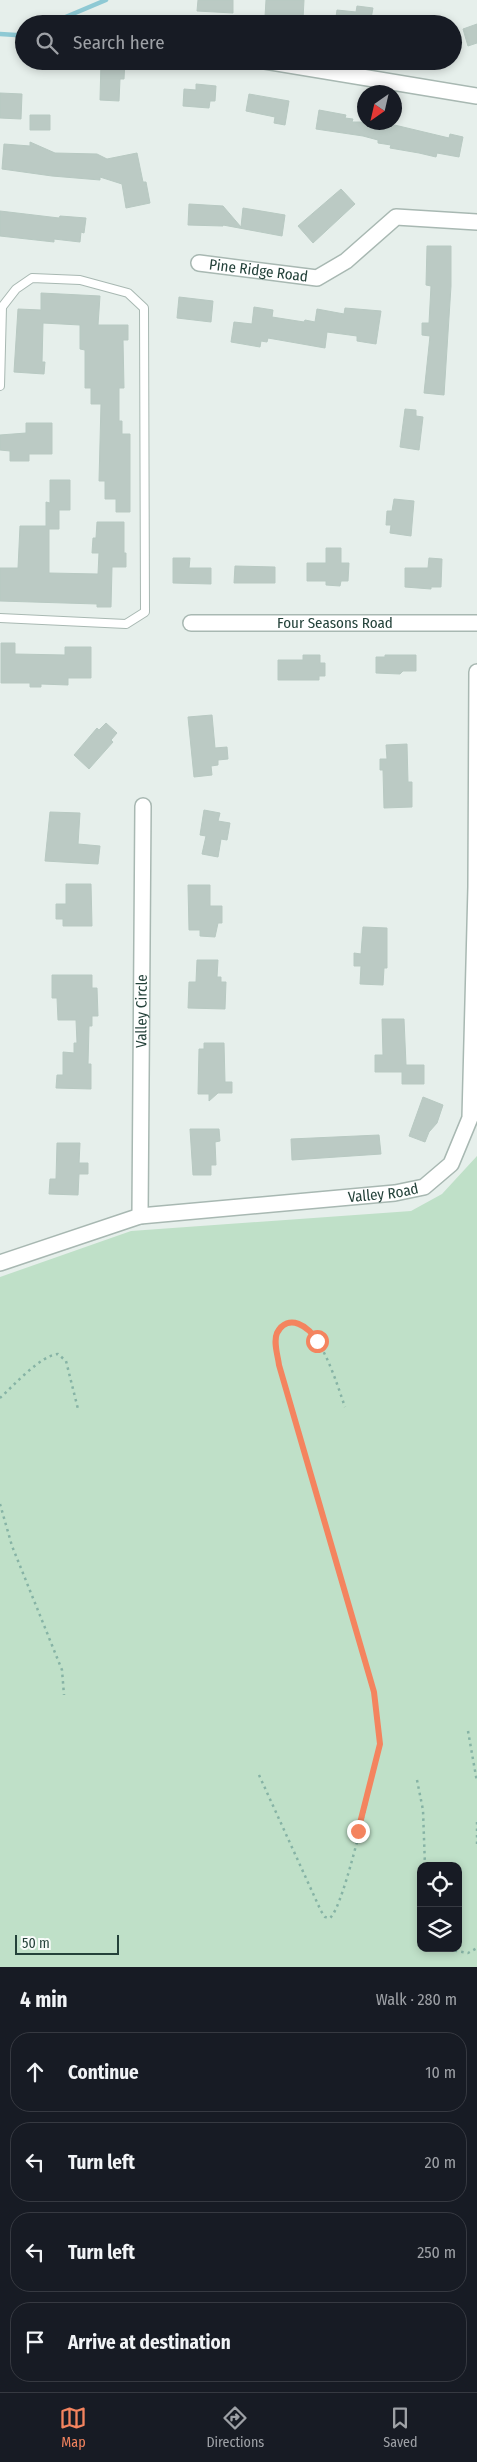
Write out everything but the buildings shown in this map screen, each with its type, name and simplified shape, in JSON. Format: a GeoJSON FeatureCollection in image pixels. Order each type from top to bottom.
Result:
{"type":"FeatureCollection","features":[{"type":"Feature","properties":{"kind":"street"},"geometry":{"type":"LineString","coordinates":[[320,70],[477,96]]}},
{"type":"Feature","properties":{"kind":"street","name":"Pine Ridge Road"},"geometry":{"type":"LineString","coordinates":[[199,263],[317,278],[346,261],[396,217],[477,222]]}},
{"type":"Feature","properties":{"kind":"street","name":"Four Seasons Road"},"geometry":{"type":"LineString","coordinates":[[192,623],[477,623]]}},
{"type":"Feature","properties":{"kind":"street","name":"Valley Road"},"geometry":{"type":"LineString","coordinates":[[0,1263],[140,1216],[395,1193],[424,1187],[451,1164],[470,1118],[477,672]]}},
{"type":"Feature","properties":{"kind":"street","name":"Valley Circle"},"geometry":{"type":"LineString","coordinates":[[140,1216],[143,806]]}},
{"type":"Feature","properties":{"kind":"lane"},"geometry":{"type":"LineString","coordinates":[[0,386],[2,307],[16,289],[32,278],[80,280],[128,293],[144,308],[145,612],[126,624],[0,618]]}},
{"type":"Feature","properties":{"kind":"path"},"geometry":{"type":"LineString","coordinates":[[258,1775],[321,1911],[325,1917],[330,1918],[335,1912],[349,1871],[378,1752],[380,1734],[374,1692],[279,1365],[276,1341],[277,1334],[284,1327],[297,1323],[303,1324],[310,1330],[328,1362],[345,1406]]}},
{"type":"Feature","properties":{"kind":"path"},"geometry":{"type":"LineString","coordinates":[[0,1398],[39,1363],[48,1357],[58,1354],[66,1361],[78,1409]]}},
{"type":"Feature","properties":{"kind":"path"},"geometry":{"type":"LineString","coordinates":[[0,1504],[12,1546],[62,1670],[64,1695]]}},
{"type":"Feature","properties":{"kind":"path"},"geometry":{"type":"LineString","coordinates":[[468,1731],[477,1782]]}},
{"type":"Feature","properties":{"kind":"path"},"geometry":{"type":"LineString","coordinates":[[417,1780],[423,1810],[425,1862]]}},
{"type":"Feature","properties":{"kind":"path"},"geometry":{"type":"LineString","coordinates":[[477,1822],[477,1845]]}},
{"type":"Feature","properties":{"kind":"path"},"geometry":{"type":"LineString","coordinates":[[462,1952],[468,1953],[477,1948]]}},
{"type":"Feature","properties":{"kind":"green space"},"geometry":{"type":"Polygon","coordinates":[[[477,1156],[477,1967],[0,1967],[0,1277],[131,1231],[411,1211],[442,1194],[477,1156]]]}},
{"type":"Feature","properties":{"kind":"waterway"},"geometry":{"type":"LineString","coordinates":[[70,15],[106,0]]}},
{"type":"Feature","properties":{"kind":"waterway"},"geometry":{"type":"LineString","coordinates":[[0,34],[15,35]]}},
{"type":"Feature","properties":{"kind":"route"},"geometry":{"type":"LineString","coordinates":[[317,1341],[307,1327],[297,1323],[288,1324],[279,1330],[276,1341],[279,1365],[310,1465],[374,1692],[380,1744],[358,1831]]}}]}
